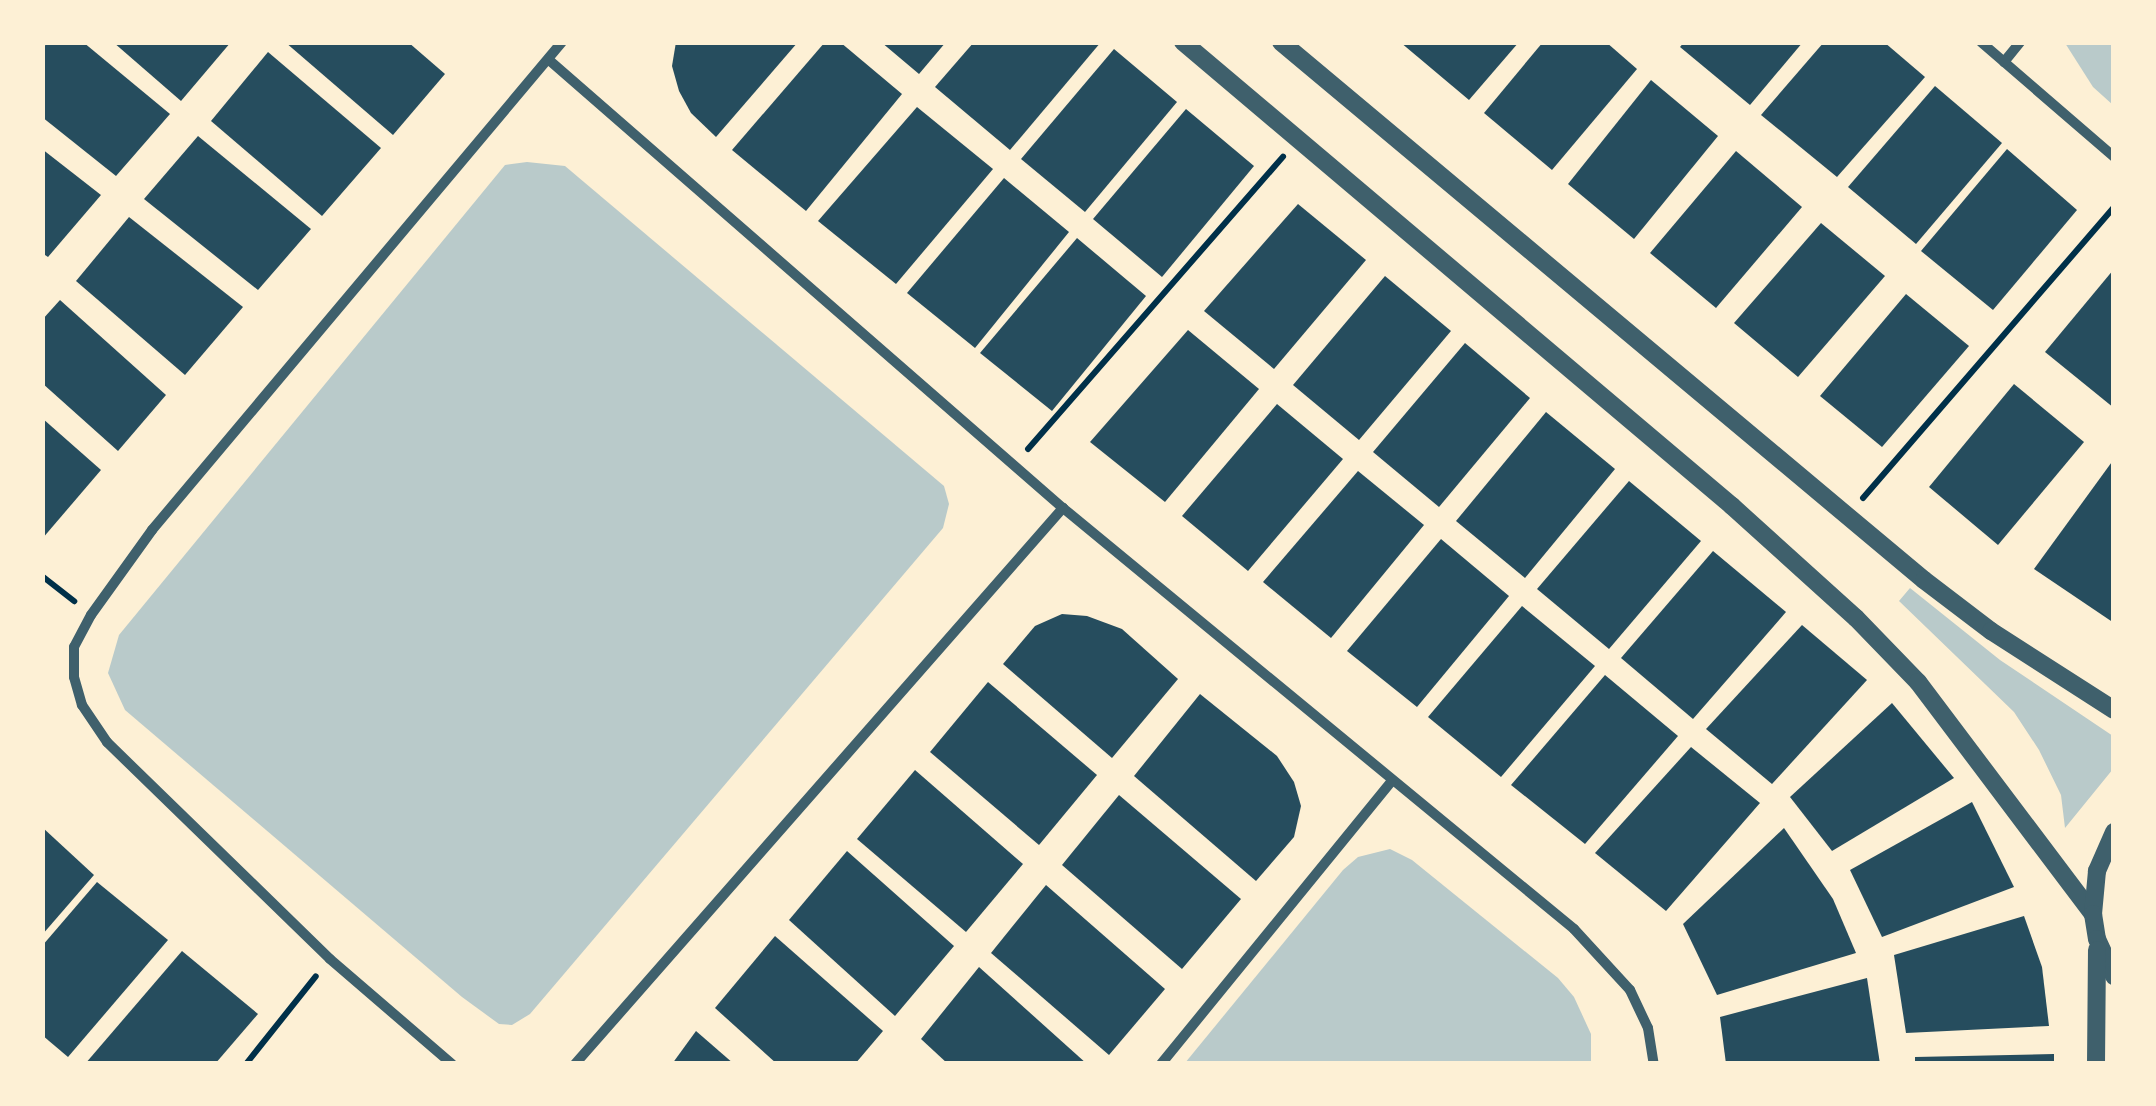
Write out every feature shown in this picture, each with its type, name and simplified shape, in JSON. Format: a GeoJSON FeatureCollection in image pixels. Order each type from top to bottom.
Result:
{"type":"FeatureCollection","features":[{"type":"Feature","properties":{"kind":"street"},"geometry":{"type":"LineString","coordinates":[[452,1064],[330,960],[107,742],[82,705],[74,677],[74,646],[90,615],[152,530],[562,42]]}},
{"type":"Feature","properties":{"kind":"street"},"geometry":{"type":"LineString","coordinates":[[1183,42],[1732,506],[1856,618],[1918,682],[2093,914]]}},
{"type":"Feature","properties":{"kind":"street"},"geometry":{"type":"LineString","coordinates":[[1281,42],[1847,518],[1991,631],[2114,710]]}},
{"type":"Feature","properties":{"kind":"street"},"geometry":{"type":"LineString","coordinates":[[1981,42],[2114,158]]}},
{"type":"Feature","properties":{"kind":"street"},"geometry":{"type":"LineString","coordinates":[[2004,62],[2020,42]]}},
{"type":"Feature","properties":{"kind":"street"},"geometry":{"type":"LineString","coordinates":[[549,60],[1063,508],[1606,959],[1630,990],[1648,1028],[1654,1064]]}},
{"type":"Feature","properties":{"kind":"street"},"geometry":{"type":"LineString","coordinates":[[575,1064],[1063,508]]}},
{"type":"Feature","properties":{"kind":"street"},"geometry":{"type":"LineString","coordinates":[[1161,1064],[1391,782]]}},
{"type":"Feature","properties":{"kind":"street"},"geometry":{"type":"LineString","coordinates":[[2096,1064],[2097,939],[2093,914],[2097,871],[2114,832]]}},
{"type":"Feature","properties":{"kind":"street"},"geometry":{"type":"LineString","coordinates":[[2097,939],[2114,976]]}},
{"type":"Feature","properties":{"kind":"path"},"geometry":{"type":"LineString","coordinates":[[1014,465],[1298,140]]}},
{"type":"Feature","properties":{"kind":"path"},"geometry":{"type":"LineString","coordinates":[[1847,518],[2114,207]]}},
{"type":"Feature","properties":{"kind":"path"},"geometry":{"type":"LineString","coordinates":[[42,576],[90,615]]}},
{"type":"Feature","properties":{"kind":"path"},"geometry":{"type":"LineString","coordinates":[[246,1064],[330,960]]}},
{"type":"Feature","properties":{"kind":"shaded area"},"geometry":{"type":"Polygon","coordinates":[[[2065,43],[2113,43],[2113,105],[2093,87],[2065,43]]]}},
{"type":"Feature","properties":{"kind":"shaded area"},"geometry":{"type":"Polygon","coordinates":[[[527,162],[565,166],[944,486],[949,504],[943,528],[530,1014],[512,1025],[499,1024],[462,997],[125,710],[108,673],[119,635],[505,165],[527,162]]]}},
{"type":"Feature","properties":{"kind":"shaded area"},"geometry":{"type":"Polygon","coordinates":[[[1910,588],[2000,660],[2113,736],[2113,769],[2065,828],[2061,795],[2039,750],[2014,712],[1899,601],[1910,588]]]}},
{"type":"Feature","properties":{"kind":"shaded area"},"geometry":{"type":"Polygon","coordinates":[[[1390,849],[1412,860],[1558,978],[1574,997],[1591,1034],[1591,1063],[1185,1063],[1343,870],[1358,857],[1390,849]]]}},
{"type":"Feature","properties":{"kind":"building"},"geometry":{"type":"Polygon","coordinates":[[[48,42],[83,42],[170,114],[116,176],[42,117],[42,49],[48,42]]]}},
{"type":"Feature","properties":{"kind":"building"},"geometry":{"type":"Polygon","coordinates":[[[113,42],[231,42],[181,101],[113,42]]]}},
{"type":"Feature","properties":{"kind":"building"},"geometry":{"type":"Polygon","coordinates":[[[285,42],[408,42],[445,74],[393,135],[285,42]]]}},
{"type":"Feature","properties":{"kind":"building"},"geometry":{"type":"Polygon","coordinates":[[[676,42],[798,42],[716,137],[691,113],[679,91],[672,66],[676,42]]]}},
{"type":"Feature","properties":{"kind":"building"},"geometry":{"type":"Polygon","coordinates":[[[825,42],[840,42],[902,94],[806,211],[732,150],[825,42]]]}},
{"type":"Feature","properties":{"kind":"building"},"geometry":{"type":"Polygon","coordinates":[[[881,42],[946,42],[919,74],[881,42]]]}},
{"type":"Feature","properties":{"kind":"building"},"geometry":{"type":"Polygon","coordinates":[[[974,42],[1101,42],[1010,150],[935,87],[974,42]]]}},
{"type":"Feature","properties":{"kind":"building"},"geometry":{"type":"Polygon","coordinates":[[[1400,42],[1519,42],[1469,100],[1400,42]]]}},
{"type":"Feature","properties":{"kind":"building"},"geometry":{"type":"Polygon","coordinates":[[[1543,42],[1606,42],[1637,69],[1552,170],[1484,113],[1543,42]]]}},
{"type":"Feature","properties":{"kind":"building"},"geometry":{"type":"Polygon","coordinates":[[[1684,42],[1803,42],[1750,105],[1680,47],[1684,42]]]}},
{"type":"Feature","properties":{"kind":"building"},"geometry":{"type":"Polygon","coordinates":[[[1824,42],[1884,42],[1925,77],[1837,177],[1761,115],[1824,42]]]}},
{"type":"Feature","properties":{"kind":"building"},"geometry":{"type":"Polygon","coordinates":[[[1114,49],[1177,102],[1085,212],[1021,159],[1114,49]]]}},
{"type":"Feature","properties":{"kind":"building"},"geometry":{"type":"Polygon","coordinates":[[[268,52],[381,148],[322,216],[211,121],[268,52]]]}},
{"type":"Feature","properties":{"kind":"building"},"geometry":{"type":"Polygon","coordinates":[[[1651,80],[1718,136],[1634,239],[1568,184],[1651,80]]]}},
{"type":"Feature","properties":{"kind":"building"},"geometry":{"type":"Polygon","coordinates":[[[1935,86],[2002,143],[1916,244],[1848,187],[1935,86]]]}},
{"type":"Feature","properties":{"kind":"building"},"geometry":{"type":"Polygon","coordinates":[[[917,107],[993,169],[896,284],[818,221],[917,107]]]}},
{"type":"Feature","properties":{"kind":"building"},"geometry":{"type":"Polygon","coordinates":[[[1186,109],[1254,166],[1162,277],[1093,219],[1186,109]]]}},
{"type":"Feature","properties":{"kind":"building"},"geometry":{"type":"Polygon","coordinates":[[[198,136],[311,229],[258,290],[144,199],[198,136]]]}},
{"type":"Feature","properties":{"kind":"building"},"geometry":{"type":"Polygon","coordinates":[[[42,149],[101,195],[48,257],[42,253],[42,149]]]}},
{"type":"Feature","properties":{"kind":"building"},"geometry":{"type":"Polygon","coordinates":[[[2007,149],[2077,210],[1993,310],[1921,251],[2007,149]]]}},
{"type":"Feature","properties":{"kind":"building"},"geometry":{"type":"Polygon","coordinates":[[[1736,151],[1802,207],[1716,308],[1650,253],[1736,151]]]}},
{"type":"Feature","properties":{"kind":"building"},"geometry":{"type":"Polygon","coordinates":[[[1004,178],[1069,232],[975,348],[907,293],[1004,178]]]}},
{"type":"Feature","properties":{"kind":"building"},"geometry":{"type":"Polygon","coordinates":[[[1298,204],[1366,260],[1274,369],[1204,311],[1298,204]]]}},
{"type":"Feature","properties":{"kind":"building"},"geometry":{"type":"Polygon","coordinates":[[[129,217],[243,307],[185,375],[76,281],[129,217]]]}},
{"type":"Feature","properties":{"kind":"building"},"geometry":{"type":"Polygon","coordinates":[[[1821,223],[1885,276],[1798,377],[1734,323],[1821,223]]]}},
{"type":"Feature","properties":{"kind":"building"},"geometry":{"type":"Polygon","coordinates":[[[1077,238],[1146,296],[1052,411],[980,353],[1077,238]]]}},
{"type":"Feature","properties":{"kind":"building"},"geometry":{"type":"Polygon","coordinates":[[[2114,269],[2114,408],[2045,352],[2114,269]]]}},
{"type":"Feature","properties":{"kind":"building"},"geometry":{"type":"Polygon","coordinates":[[[1385,276],[1451,331],[1359,440],[1293,385],[1385,276]]]}},
{"type":"Feature","properties":{"kind":"building"},"geometry":{"type":"Polygon","coordinates":[[[1906,294],[1969,346],[1882,447],[1820,396],[1906,294]]]}},
{"type":"Feature","properties":{"kind":"building"},"geometry":{"type":"Polygon","coordinates":[[[60,300],[166,395],[118,451],[42,383],[42,320],[60,300]]]}},
{"type":"Feature","properties":{"kind":"building"},"geometry":{"type":"Polygon","coordinates":[[[1188,330],[1259,389],[1165,502],[1090,442],[1188,330]]]}},
{"type":"Feature","properties":{"kind":"building"},"geometry":{"type":"Polygon","coordinates":[[[1465,343],[1530,398],[1439,507],[1373,452],[1465,343]]]}},
{"type":"Feature","properties":{"kind":"building"},"geometry":{"type":"Polygon","coordinates":[[[2014,384],[2084,442],[1998,545],[1929,487],[2014,384]]]}},
{"type":"Feature","properties":{"kind":"building"},"geometry":{"type":"Polygon","coordinates":[[[1277,404],[1343,459],[1248,571],[1182,516],[1277,404]]]}},
{"type":"Feature","properties":{"kind":"building"},"geometry":{"type":"Polygon","coordinates":[[[1546,412],[1615,469],[1525,578],[1456,521],[1546,412]]]}},
{"type":"Feature","properties":{"kind":"building"},"geometry":{"type":"Polygon","coordinates":[[[42,418],[101,470],[42,539],[42,418]]]}},
{"type":"Feature","properties":{"kind":"building"},"geometry":{"type":"Polygon","coordinates":[[[2114,459],[2114,623],[2034,569],[2114,459]]]}},
{"type":"Feature","properties":{"kind":"building"},"geometry":{"type":"Polygon","coordinates":[[[1358,471],[1424,525],[1331,638],[1263,582],[1358,471]]]}},
{"type":"Feature","properties":{"kind":"building"},"geometry":{"type":"Polygon","coordinates":[[[1629,481],[1701,541],[1609,649],[1537,589],[1629,481]]]}},
{"type":"Feature","properties":{"kind":"building"},"geometry":{"type":"Polygon","coordinates":[[[1441,539],[1509,596],[1417,707],[1347,651],[1441,539]]]}},
{"type":"Feature","properties":{"kind":"building"},"geometry":{"type":"Polygon","coordinates":[[[1713,551],[1786,612],[1693,719],[1621,658],[1713,551]]]}},
{"type":"Feature","properties":{"kind":"building"},"geometry":{"type":"Polygon","coordinates":[[[1522,606],[1595,666],[1501,777],[1428,717],[1522,606]]]}},
{"type":"Feature","properties":{"kind":"building"},"geometry":{"type":"Polygon","coordinates":[[[1062,614],[1087,616],[1122,629],[1178,679],[1112,758],[1003,664],[1035,626],[1062,614]]]}},
{"type":"Feature","properties":{"kind":"building"},"geometry":{"type":"Polygon","coordinates":[[[1802,625],[1867,680],[1772,784],[1706,729],[1802,625]]]}},
{"type":"Feature","properties":{"kind":"building"},"geometry":{"type":"Polygon","coordinates":[[[1605,675],[1678,736],[1585,844],[1511,785],[1605,675]]]}},
{"type":"Feature","properties":{"kind":"building"},"geometry":{"type":"Polygon","coordinates":[[[988,682],[1097,775],[1039,845],[930,752],[988,682]]]}},
{"type":"Feature","properties":{"kind":"building"},"geometry":{"type":"Polygon","coordinates":[[[1200,694],[1277,756],[1294,782],[1301,806],[1294,837],[1256,881],[1134,776],[1200,694]]]}},
{"type":"Feature","properties":{"kind":"building"},"geometry":{"type":"Polygon","coordinates":[[[1892,703],[1954,778],[1832,851],[1790,797],[1892,703]]]}},
{"type":"Feature","properties":{"kind":"building"},"geometry":{"type":"Polygon","coordinates":[[[1691,747],[1760,803],[1666,911],[1595,853],[1691,747]]]}},
{"type":"Feature","properties":{"kind":"building"},"geometry":{"type":"Polygon","coordinates":[[[915,770],[1023,864],[966,932],[857,839],[915,770]]]}},
{"type":"Feature","properties":{"kind":"building"},"geometry":{"type":"Polygon","coordinates":[[[1119,795],[1241,899],[1182,969],[1062,865],[1119,795]]]}},
{"type":"Feature","properties":{"kind":"building"},"geometry":{"type":"Polygon","coordinates":[[[1972,802],[2014,887],[1882,937],[1850,870],[1972,802]]]}},
{"type":"Feature","properties":{"kind":"building"},"geometry":{"type":"Polygon","coordinates":[[[42,827],[94,875],[42,935],[42,827]]]}},
{"type":"Feature","properties":{"kind":"building"},"geometry":{"type":"Polygon","coordinates":[[[1784,828],[1833,899],[1856,953],[1717,995],[1683,924],[1784,828]]]}},
{"type":"Feature","properties":{"kind":"building"},"geometry":{"type":"Polygon","coordinates":[[[847,851],[954,946],[895,1016],[789,920],[847,851]]]}},
{"type":"Feature","properties":{"kind":"building"},"geometry":{"type":"Polygon","coordinates":[[[97,882],[168,940],[68,1057],[42,1035],[42,946],[97,882]]]}},
{"type":"Feature","properties":{"kind":"building"},"geometry":{"type":"Polygon","coordinates":[[[1046,885],[1165,989],[1109,1055],[991,953],[1046,885]]]}},
{"type":"Feature","properties":{"kind":"building"},"geometry":{"type":"Polygon","coordinates":[[[2024,916],[2042,967],[2049,1026],[1906,1033],[1894,955],[2024,916]]]}},
{"type":"Feature","properties":{"kind":"building"},"geometry":{"type":"Polygon","coordinates":[[[775,936],[883,1031],[855,1064],[777,1064],[715,1008],[775,936]]]}},
{"type":"Feature","properties":{"kind":"building"},"geometry":{"type":"Polygon","coordinates":[[[182,951],[258,1014],[215,1064],[85,1064],[182,951]]]}},
{"type":"Feature","properties":{"kind":"building"},"geometry":{"type":"Polygon","coordinates":[[[979,967],[1087,1064],[948,1064],[921,1039],[979,967]]]}},
{"type":"Feature","properties":{"kind":"building"},"geometry":{"type":"Polygon","coordinates":[[[1867,978],[1880,1064],[1726,1064],[1720,1017],[1867,978]]]}},
{"type":"Feature","properties":{"kind":"building"},"geometry":{"type":"Polygon","coordinates":[[[696,1031],[734,1064],[672,1064],[696,1031]]]}},
{"type":"Feature","properties":{"kind":"building"},"geometry":{"type":"Polygon","coordinates":[[[2054,1054],[2054,1064],[1915,1064],[1915,1057],[2054,1054]]]}}]}
